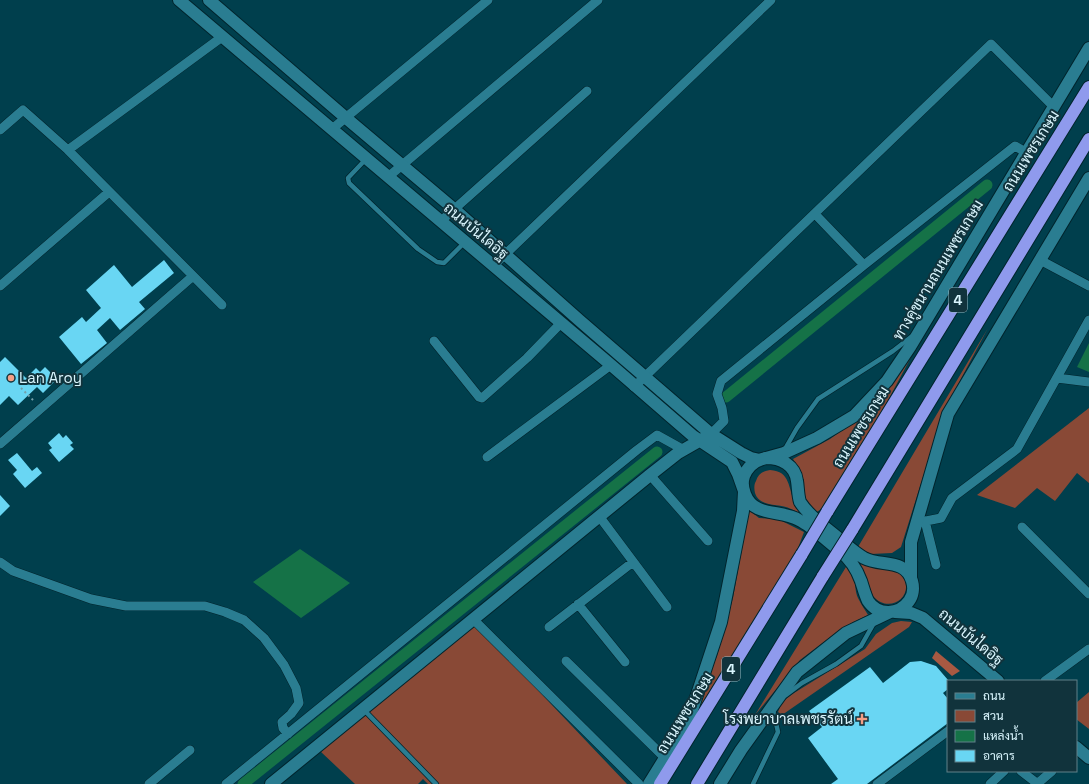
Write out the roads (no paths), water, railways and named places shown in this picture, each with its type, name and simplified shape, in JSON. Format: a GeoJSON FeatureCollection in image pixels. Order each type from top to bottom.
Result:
{"type":"FeatureCollection","features":[{"type":"Feature","properties":{"kind":"highway","name":"ถนนเพชรเกษม"},"geometry":{"type":"LineString","coordinates":[[660,784],[1089,87]]}},
{"type":"Feature","properties":{"kind":"highway","name":"4"},"geometry":{"type":"LineString","coordinates":[[697,784],[1089,139]]}},
{"type":"Feature","properties":{"kind":"main road","name":"ถนนบันไดอิฐ"},"geometry":{"type":"LineString","coordinates":[[178,0],[562,323],[634,387],[700,441],[732,462],[744,491]]}},
{"type":"Feature","properties":{"kind":"main road","name":"ถนนบันไดอิฐ"},"geometry":{"type":"LineString","coordinates":[[209,0],[454,209],[712,434],[751,458],[774,458],[782,460],[789,466],[795,473],[797,479],[800,501],[808,512],[864,558],[877,563],[894,564],[901,567],[911,577],[916,606],[923,618]]}},
{"type":"Feature","properties":{"kind":"main road","name":"ทางคู่ขนานถนนเพชรเกษม"},"geometry":{"type":"LineString","coordinates":[[763,459],[784,453],[817,438],[854,416],[887,381],[921,329],[1089,48]]}},
{"type":"Feature","properties":{"kind":"main road"},"geometry":{"type":"LineString","coordinates":[[911,577],[911,542],[921,522],[948,414],[1089,178]]}},
{"type":"Feature","properties":{"kind":"main road"},"geometry":{"type":"LineString","coordinates":[[271,784],[650,474],[684,450],[712,434]]}},
{"type":"Feature","properties":{"kind":"main road"},"geometry":{"type":"LineString","coordinates":[[763,459],[754,463],[746,472],[743,483],[744,491],[749,502],[756,508],[767,512],[789,515],[799,519],[844,554],[860,579],[868,600],[878,610],[892,612]]}},
{"type":"Feature","properties":{"kind":"main road","name":"4"},"geometry":{"type":"LineString","coordinates":[[649,784],[689,719],[721,622],[743,511],[744,491]]}},
{"type":"Feature","properties":{"kind":"main road"},"geometry":{"type":"LineString","coordinates":[[720,784],[741,750],[797,672],[846,633],[906,605],[911,599],[913,591]]}},
{"type":"Feature","properties":{"kind":"main road","name":"ถนนบันไดอิฐ"},"geometry":{"type":"LineString","coordinates":[[892,612],[912,613],[923,618],[997,680]]}},
{"type":"Feature","properties":{"kind":"main road"},"geometry":{"type":"LineString","coordinates":[[1077,749],[1089,758]]}},
{"type":"Feature","properties":{"kind":"street"},"geometry":{"type":"LineString","coordinates":[[332,129],[488,0]]}},
{"type":"Feature","properties":{"kind":"street"},"geometry":{"type":"LineString","coordinates":[[388,177],[598,0]]}},
{"type":"Feature","properties":{"kind":"street"},"geometry":{"type":"LineString","coordinates":[[493,266],[771,0]]}},
{"type":"Feature","properties":{"kind":"street"},"geometry":{"type":"LineString","coordinates":[[68,150],[222,37]]}},
{"type":"Feature","properties":{"kind":"street"},"geometry":{"type":"LineString","coordinates":[[634,387],[990,44],[1054,107]]}},
{"type":"Feature","properties":{"kind":"street"},"geometry":{"type":"LineString","coordinates":[[441,222],[587,91]]}},
{"type":"Feature","properties":{"kind":"street"},"geometry":{"type":"LineString","coordinates":[[0,130],[23,110],[68,150],[222,305]]}},
{"type":"Feature","properties":{"kind":"street"},"geometry":{"type":"LineString","coordinates":[[712,434],[724,422],[722,408],[717,394],[721,381],[864,265],[1015,146],[1027,152]]}},
{"type":"Feature","properties":{"kind":"street"},"geometry":{"type":"LineString","coordinates":[[0,286],[109,192]]}},
{"type":"Feature","properties":{"kind":"street"},"geometry":{"type":"LineString","coordinates":[[814,214],[864,265]]}},
{"type":"Feature","properties":{"kind":"street"},"geometry":{"type":"LineString","coordinates":[[1040,260],[1089,286]]}},
{"type":"Feature","properties":{"kind":"street"},"geometry":{"type":"LineString","coordinates":[[0,444],[193,276]]}},
{"type":"Feature","properties":{"kind":"street"},"geometry":{"type":"LineString","coordinates":[[936,565],[921,522],[941,518],[952,498],[1017,449],[1089,320]]}},
{"type":"Feature","properties":{"kind":"street"},"geometry":{"type":"LineString","coordinates":[[434,341],[479,397],[482,398],[527,358],[562,323]]}},
{"type":"Feature","properties":{"kind":"street"},"geometry":{"type":"LineString","coordinates":[[487,457],[611,365]]}},
{"type":"Feature","properties":{"kind":"street"},"geometry":{"type":"LineString","coordinates":[[1057,378],[1089,382]]}},
{"type":"Feature","properties":{"kind":"street"},"geometry":{"type":"LineString","coordinates":[[226,784],[636,450],[658,435],[684,450]]}},
{"type":"Feature","properties":{"kind":"street"},"geometry":{"type":"LineString","coordinates":[[650,474],[708,541]]}},
{"type":"Feature","properties":{"kind":"street"},"geometry":{"type":"LineString","coordinates":[[599,516],[667,607]]}},
{"type":"Feature","properties":{"kind":"street"},"geometry":{"type":"LineString","coordinates":[[1022,527],[1089,594]]}},
{"type":"Feature","properties":{"kind":"street"},"geometry":{"type":"LineString","coordinates":[[0,562],[13,571],[91,599],[126,606],[205,606],[244,620],[264,638],[284,665],[296,688],[298,703],[291,714],[282,722],[283,728],[288,734]]}},
{"type":"Feature","properties":{"kind":"street"},"geometry":{"type":"LineString","coordinates":[[549,626],[633,562]]}},
{"type":"Feature","properties":{"kind":"street"},"geometry":{"type":"LineString","coordinates":[[578,604],[624,662]]}},
{"type":"Feature","properties":{"kind":"street"},"geometry":{"type":"LineString","coordinates":[[473,619],[639,784]]}},
{"type":"Feature","properties":{"kind":"street"},"geometry":{"type":"LineString","coordinates":[[1046,680],[1089,649]]}},
{"type":"Feature","properties":{"kind":"street"},"geometry":{"type":"LineString","coordinates":[[566,661],[665,758]]}},
{"type":"Feature","properties":{"kind":"street"},"geometry":{"type":"LineString","coordinates":[[877,784],[947,732]]}},
{"type":"Feature","properties":{"kind":"street"},"geometry":{"type":"LineString","coordinates":[[149,784],[190,750]]}},
{"type":"Feature","properties":{"kind":"street"},"geometry":{"type":"LineString","coordinates":[[990,784],[1003,772]]}},
{"type":"Feature","properties":{"kind":"street"},"geometry":{"type":"LineString","coordinates":[[1022,772],[1037,784],[1051,772]]}},
{"type":"Feature","properties":{"kind":"lane"},"geometry":{"type":"LineString","coordinates":[[367,158],[348,178],[349,183],[418,249],[438,262],[444,263],[465,242]]}},
{"type":"Feature","properties":{"kind":"lane"},"geometry":{"type":"LineString","coordinates":[[784,453],[797,428],[818,399],[856,373],[893,351],[921,329]]}},
{"type":"Feature","properties":{"kind":"lane"},"geometry":{"type":"LineString","coordinates":[[753,784],[778,732],[774,704],[802,683],[836,664],[861,646],[877,618]]}},
{"type":"Feature","properties":{"kind":"lane"},"geometry":{"type":"LineString","coordinates":[[363,709],[436,784]]}},
{"type":"Feature","properties":{"kind":"water"},"geometry":{"type":"Polygon","coordinates":[[[1089,343],[1089,372],[1077,367],[1089,343]]]}},
{"type":"Feature","properties":{"kind":"water"},"geometry":{"type":"Polygon","coordinates":[[[300,549],[350,583],[301,618],[253,582],[300,549]]]}},
{"type":"Feature","properties":{"kind":"waterway"},"geometry":{"type":"LineString","coordinates":[[726,397],[987,185]]}},
{"type":"Feature","properties":{"kind":"waterway"},"geometry":{"type":"LineString","coordinates":[[243,784],[657,452]]}},
{"type":"Feature","properties":{"kind":"place","name":"Lan Aroy"},"geometry":{"type":"Point","coordinates":[11,378]}},
{"type":"Feature","properties":{"kind":"place","name":"โรงพยาบาลเพชรรัตน์"},"geometry":{"type":"Point","coordinates":[862,719]}}]}
